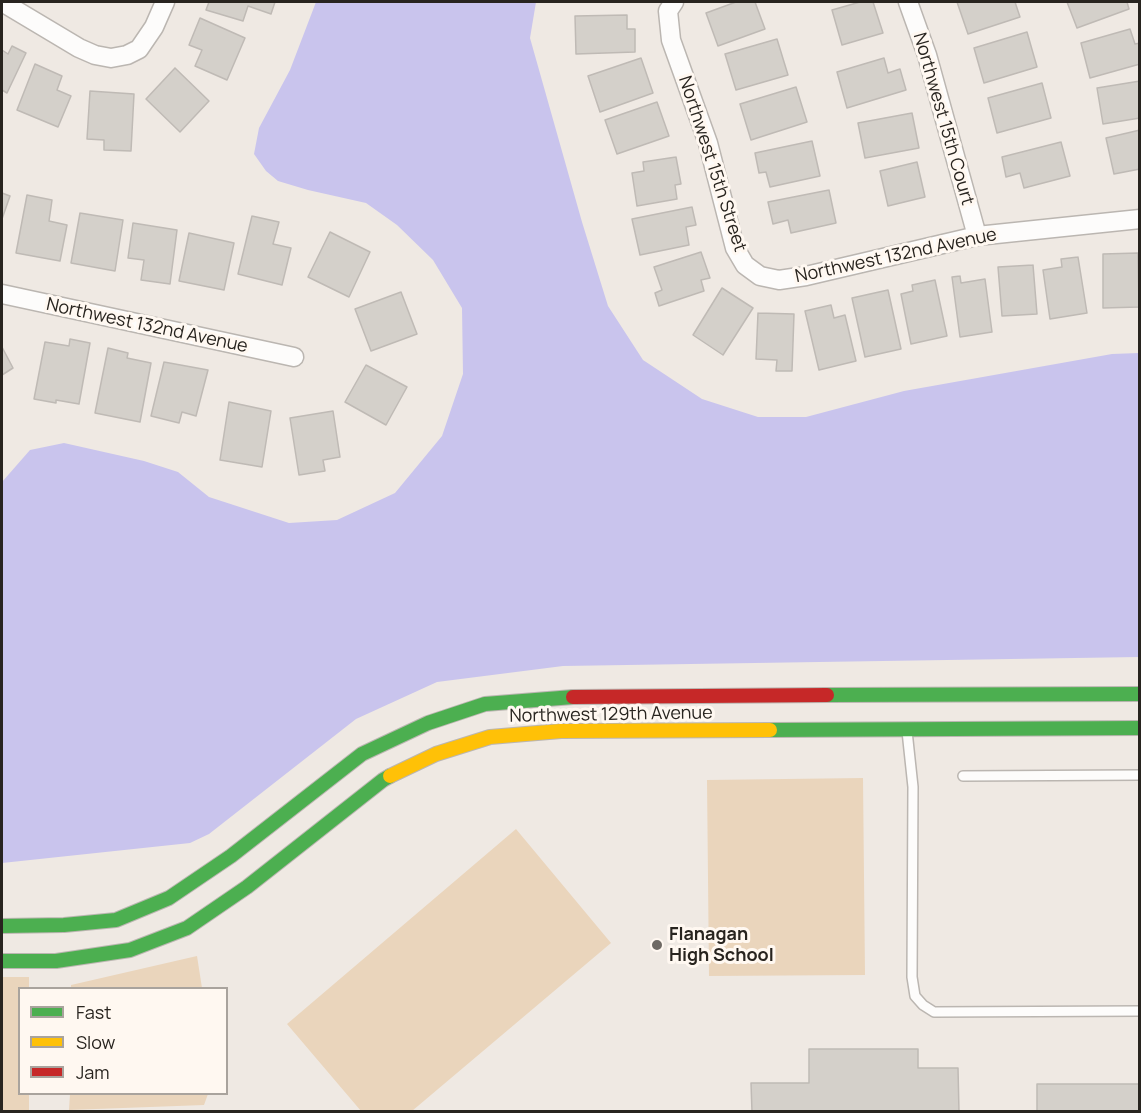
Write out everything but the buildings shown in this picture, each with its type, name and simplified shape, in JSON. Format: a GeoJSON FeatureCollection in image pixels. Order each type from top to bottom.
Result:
{"type":"FeatureCollection","features":[{"type":"Feature","properties":{"kind":"street"},"geometry":{"type":"LineString","coordinates":[[2,2],[79,48],[95,56],[111,58],[127,55],[139,49],[154,27],[165,2]]}},
{"type":"Feature","properties":{"kind":"street","name":"Northwest 15th Court"},"geometry":{"type":"LineString","coordinates":[[908,2],[927,55],[977,236]]}},
{"type":"Feature","properties":{"kind":"street","name":"Northwest 15th Street"},"geometry":{"type":"LineString","coordinates":[[671,6],[671,40],[708,143],[735,248],[745,265],[760,276]]}},
{"type":"Feature","properties":{"kind":"street","name":"Northwest 132nd Avenue"},"geometry":{"type":"LineString","coordinates":[[760,276],[779,280],[806,276],[977,236],[1140,219]]}},
{"type":"Feature","properties":{"kind":"street","name":"Northwest 132nd Avenue"},"geometry":{"type":"LineString","coordinates":[[2,294],[294,357]]}},
{"type":"Feature","properties":{"kind":"street","name":"Northwest 129th Avenue"},"geometry":{"type":"LineString","coordinates":[[2,926],[64,925],[117,920],[169,898],[231,856],[362,754],[428,723],[485,704],[579,696],[1140,694]]}},
{"type":"Feature","properties":{"kind":"street"},"geometry":{"type":"LineString","coordinates":[[882,696],[898,712],[907,730]]}},
{"type":"Feature","properties":{"kind":"street","name":"Northwest 129th Avenue"},"geometry":{"type":"LineString","coordinates":[[2,961],[56,961],[130,950],[187,928],[247,887],[383,780],[436,754],[490,737],[561,731],[1140,728]]}},
{"type":"Feature","properties":{"kind":"lane"},"geometry":{"type":"LineString","coordinates":[[907,730],[913,787],[912,978],[915,996],[934,1012],[1140,1011]]}},
{"type":"Feature","properties":{"kind":"lane"},"geometry":{"type":"LineString","coordinates":[[963,776],[1140,775]]}},
{"type":"Feature","properties":{"kind":"shaded area"},"geometry":{"type":"Polygon","coordinates":[[[316,2],[536,2],[530,38],[608,306],[643,360],[702,399],[758,417],[806,417],[904,391],[1112,354],[1139,353],[1139,657],[563,666],[437,682],[356,719],[209,834],[190,843],[2,863],[2,482],[30,450],[64,443],[144,461],[178,472],[209,497],[289,523],[337,520],[395,493],[442,436],[463,374],[462,308],[433,260],[397,225],[366,203],[278,181],[266,171],[254,154],[259,128],[290,70],[316,2]]]}},
{"type":"Feature","properties":{"kind":"shaded area"},"geometry":{"type":"Polygon","coordinates":[[[863,778],[865,975],[709,976],[707,780],[863,778]]]}},
{"type":"Feature","properties":{"kind":"shaded area"},"geometry":{"type":"Polygon","coordinates":[[[516,829],[611,943],[412,1111],[361,1111],[287,1024],[516,829]]]}},
{"type":"Feature","properties":{"kind":"shaded area"},"geometry":{"type":"Polygon","coordinates":[[[197,956],[202,987],[71,987],[71,985],[197,956]]]}},
{"type":"Feature","properties":{"kind":"shaded area"},"geometry":{"type":"Polygon","coordinates":[[[2,977],[29,977],[29,987],[18,987],[18,1095],[29,1095],[29,1111],[2,1111],[2,977]]]}},
{"type":"Feature","properties":{"kind":"shaded area"},"geometry":{"type":"Polygon","coordinates":[[[70,1095],[208,1095],[204,1105],[69,1110],[70,1095]]]}},
{"type":"Feature","properties":{"kind":"traffic: fast"},"geometry":{"type":"LineString","coordinates":[[827,695],[1140,694]]}},
{"type":"Feature","properties":{"kind":"traffic: fast"},"geometry":{"type":"LineString","coordinates":[[2,926],[64,925],[116,920],[169,898],[231,856],[362,754],[428,723],[485,704],[573,697]]}},
{"type":"Feature","properties":{"kind":"traffic: fast"},"geometry":{"type":"LineString","coordinates":[[770,730],[1140,728]]}},
{"type":"Feature","properties":{"kind":"traffic: fast"},"geometry":{"type":"LineString","coordinates":[[2,961],[56,961],[130,950],[187,928],[247,887],[390,776]]}},
{"type":"Feature","properties":{"kind":"traffic: slow"},"geometry":{"type":"LineString","coordinates":[[390,776],[436,754],[490,737],[561,731],[770,730]]}},
{"type":"Feature","properties":{"kind":"traffic: jam"},"geometry":{"type":"LineString","coordinates":[[573,697],[827,695]]}},
{"type":"Feature","properties":{"kind":"place","name":"Flanagan High School"},"geometry":{"type":"Point","coordinates":[657,945]}}]}
